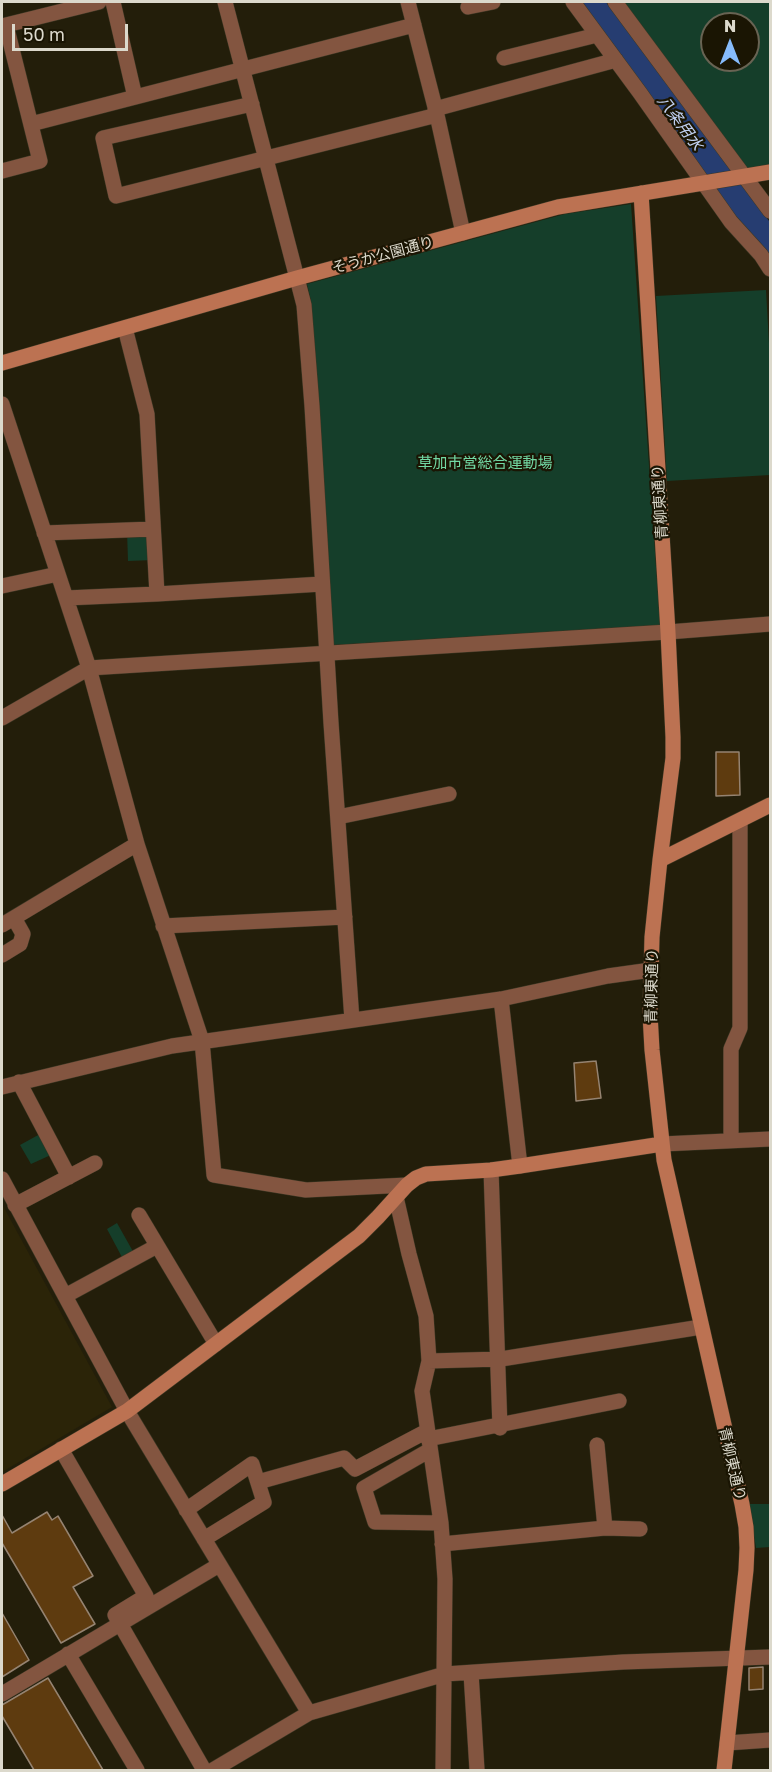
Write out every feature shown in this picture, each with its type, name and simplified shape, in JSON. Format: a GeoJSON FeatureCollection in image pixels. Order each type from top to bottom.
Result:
{"type":"FeatureCollection","features":[{"type":"Feature","properties":{"kind":"street"},"geometry":{"type":"LineString","coordinates":[[2,171],[40,161],[4,25],[99,2]]}},
{"type":"Feature","properties":{"kind":"street"},"geometry":{"type":"LineString","coordinates":[[113,2],[135,97]]}},
{"type":"Feature","properties":{"kind":"street"},"geometry":{"type":"LineString","coordinates":[[225,2],[304,305],[352,1020]]}},
{"type":"Feature","properties":{"kind":"street"},"geometry":{"type":"LineString","coordinates":[[408,2],[463,233]]}},
{"type":"Feature","properties":{"kind":"street"},"geometry":{"type":"LineString","coordinates":[[468,7],[493,2]]}},
{"type":"Feature","properties":{"kind":"street"},"geometry":{"type":"LineString","coordinates":[[573,2],[705,182],[731,222],[771,269]]}},
{"type":"Feature","properties":{"kind":"street"},"geometry":{"type":"LineString","coordinates":[[615,2],[740,177],[771,211]]}},
{"type":"Feature","properties":{"kind":"street"},"geometry":{"type":"LineString","coordinates":[[31,124],[414,25]]}},
{"type":"Feature","properties":{"kind":"street"},"geometry":{"type":"LineString","coordinates":[[504,58],[597,35]]}},
{"type":"Feature","properties":{"kind":"street"},"geometry":{"type":"LineString","coordinates":[[252,104],[104,138],[116,196],[436,112],[615,60]]}},
{"type":"Feature","properties":{"kind":"street","name":"そうか公園通り"},"geometry":{"type":"LineString","coordinates":[[2,363],[297,278],[558,207],[771,172]]}},
{"type":"Feature","properties":{"kind":"street","name":"青柳東通り"},"geometry":{"type":"LineString","coordinates":[[641,193],[668,632],[673,758],[655,901],[651,970],[651,1050],[662,1144],[746,1527],[746,1570],[724,1770]]}},
{"type":"Feature","properties":{"kind":"street"},"geometry":{"type":"LineString","coordinates":[[125,328],[147,414],[157,594]]}},
{"type":"Feature","properties":{"kind":"street"},"geometry":{"type":"LineString","coordinates":[[2,404],[89,668],[137,844],[202,1041],[214,1175],[306,1190],[407,1185]]}},
{"type":"Feature","properties":{"kind":"street"},"geometry":{"type":"LineString","coordinates":[[44,533],[153,528]]}},
{"type":"Feature","properties":{"kind":"street"},"geometry":{"type":"LineString","coordinates":[[2,586],[58,573]]}},
{"type":"Feature","properties":{"kind":"street"},"geometry":{"type":"LineString","coordinates":[[66,598],[322,585]]}},
{"type":"Feature","properties":{"kind":"street"},"geometry":{"type":"LineString","coordinates":[[2,718],[89,668],[771,624]]}},
{"type":"Feature","properties":{"kind":"street"},"geometry":{"type":"LineString","coordinates":[[338,817],[449,794]]}},
{"type":"Feature","properties":{"kind":"street"},"geometry":{"type":"LineString","coordinates":[[660,860],[771,806]]}},
{"type":"Feature","properties":{"kind":"street"},"geometry":{"type":"LineString","coordinates":[[731,1141],[731,1049],[740,1028],[740,821]]}},
{"type":"Feature","properties":{"kind":"street"},"geometry":{"type":"LineString","coordinates":[[2,955],[20,944],[23,934],[8,921],[137,844]]}},
{"type":"Feature","properties":{"kind":"street"},"geometry":{"type":"LineString","coordinates":[[163,926],[345,917]]}},
{"type":"Feature","properties":{"kind":"street"},"geometry":{"type":"LineString","coordinates":[[2,1087],[144,1052],[202,1041],[501,999],[608,976],[651,970]]}},
{"type":"Feature","properties":{"kind":"street"},"geometry":{"type":"LineString","coordinates":[[501,999],[520,1166]]}},
{"type":"Feature","properties":{"kind":"street"},"geometry":{"type":"LineString","coordinates":[[19,1082],[69,1177]]}},
{"type":"Feature","properties":{"kind":"street"},"geometry":{"type":"LineString","coordinates":[[2,1484],[127,1411],[359,1236],[416,1178],[426,1174],[491,1170],[662,1144],[771,1139]]}},
{"type":"Feature","properties":{"kind":"street"},"geometry":{"type":"LineString","coordinates":[[15,1204],[95,1163]]}},
{"type":"Feature","properties":{"kind":"street"},"geometry":{"type":"LineString","coordinates":[[491,1170],[500,1426]]}},
{"type":"Feature","properties":{"kind":"street"},"geometry":{"type":"LineString","coordinates":[[2,1179],[127,1411],[309,1713]]}},
{"type":"Feature","properties":{"kind":"street"},"geometry":{"type":"LineString","coordinates":[[396,1197],[426,1316],[429,1361],[422,1391],[441,1523],[445,1579],[443,1770]]}},
{"type":"Feature","properties":{"kind":"street"},"geometry":{"type":"LineString","coordinates":[[139,1215],[216,1344]]}},
{"type":"Feature","properties":{"kind":"street"},"geometry":{"type":"LineString","coordinates":[[65,1296],[157,1246]]}},
{"type":"Feature","properties":{"kind":"street"},"geometry":{"type":"LineString","coordinates":[[429,1361],[497,1359],[701,1327]]}},
{"type":"Feature","properties":{"kind":"street"},"geometry":{"type":"LineString","coordinates":[[258,1482],[344,1458],[355,1469],[428,1440],[620,1401]]}},
{"type":"Feature","properties":{"kind":"street"},"geometry":{"type":"LineString","coordinates":[[428,1440],[364,1488],[375,1522],[441,1523]]}},
{"type":"Feature","properties":{"kind":"street"},"geometry":{"type":"LineString","coordinates":[[597,1445],[605,1528]]}},
{"type":"Feature","properties":{"kind":"street"},"geometry":{"type":"LineString","coordinates":[[61,1449],[146,1596],[115,1615],[204,1770]]}},
{"type":"Feature","properties":{"kind":"street"},"geometry":{"type":"LineString","coordinates":[[186,1510],[252,1464],[264,1502],[204,1539]]}},
{"type":"Feature","properties":{"kind":"street"},"geometry":{"type":"LineString","coordinates":[[442,1544],[605,1528],[640,1529]]}},
{"type":"Feature","properties":{"kind":"street"},"geometry":{"type":"LineString","coordinates":[[2,1694],[219,1564]]}},
{"type":"Feature","properties":{"kind":"street"},"geometry":{"type":"LineString","coordinates":[[69,1654],[137,1770]]}},
{"type":"Feature","properties":{"kind":"street"},"geometry":{"type":"LineString","coordinates":[[213,1770],[309,1713],[445,1674],[623,1662],[771,1657]]}},
{"type":"Feature","properties":{"kind":"street"},"geometry":{"type":"LineString","coordinates":[[471,1673],[477,1770]]}},
{"type":"Feature","properties":{"kind":"street"},"geometry":{"type":"LineString","coordinates":[[727,1743],[771,1740]]}},
{"type":"Feature","properties":{"kind":"shaded area"},"geometry":{"type":"Polygon","coordinates":[[[2,1204],[112,1407],[2,1472],[2,1204]]]}},
{"type":"Feature","properties":{"kind":"green space"},"geometry":{"type":"Polygon","coordinates":[[[624,2],[770,2],[770,166],[746,170],[624,2]]]}},
{"type":"Feature","properties":{"kind":"green space","name":"草加市営総合運動場"},"geometry":{"type":"Polygon","coordinates":[[[631,204],[660,625],[332,645],[311,301],[307,284],[565,214],[631,204]]]}},
{"type":"Feature","properties":{"kind":"green space"},"geometry":{"type":"Polygon","coordinates":[[[766,290],[770,361],[770,475],[667,481],[656,296],[766,290]]]}},
{"type":"Feature","properties":{"kind":"green space"},"geometry":{"type":"Polygon","coordinates":[[[152,530],[154,560],[128,561],[127,531],[152,530]]]}},
{"type":"Feature","properties":{"kind":"green space"},"geometry":{"type":"Polygon","coordinates":[[[40,1134],[53,1154],[31,1164],[20,1145],[40,1134]]]}},
{"type":"Feature","properties":{"kind":"green space"},"geometry":{"type":"Polygon","coordinates":[[[117,1223],[135,1255],[124,1261],[107,1229],[117,1223]]]}},
{"type":"Feature","properties":{"kind":"green space"},"geometry":{"type":"Polygon","coordinates":[[[749,1504],[770,1504],[770,1547],[756,1548],[749,1504]]]}},
{"type":"Feature","properties":{"kind":"building"},"geometry":{"type":"Polygon","coordinates":[[[716,752],[739,752],[740,795],[716,796],[716,752]]]}},
{"type":"Feature","properties":{"kind":"building"},"geometry":{"type":"Polygon","coordinates":[[[596,1061],[601,1098],[576,1101],[574,1063],[596,1061]]]}},
{"type":"Feature","properties":{"kind":"building"},"geometry":{"type":"Polygon","coordinates":[[[47,1512],[52,1520],[58,1516],[93,1576],[73,1587],[95,1624],[61,1643],[2,1543],[2,1515],[12,1533],[47,1512]]]}},
{"type":"Feature","properties":{"kind":"building"},"geometry":{"type":"Polygon","coordinates":[[[2,1613],[29,1660],[2,1677],[2,1613]]]}},
{"type":"Feature","properties":{"kind":"building"},"geometry":{"type":"Polygon","coordinates":[[[763,1667],[763,1689],[749,1690],[749,1668],[763,1667]]]}},
{"type":"Feature","properties":{"kind":"building"},"geometry":{"type":"Polygon","coordinates":[[[48,1678],[103,1770],[34,1770],[2,1716],[2,1705],[48,1678]]]}},
{"type":"Feature","properties":{"kind":"waterway","name":"八条用水"},"geometry":{"type":"LineString","coordinates":[[589,2],[770,245]]}}]}
